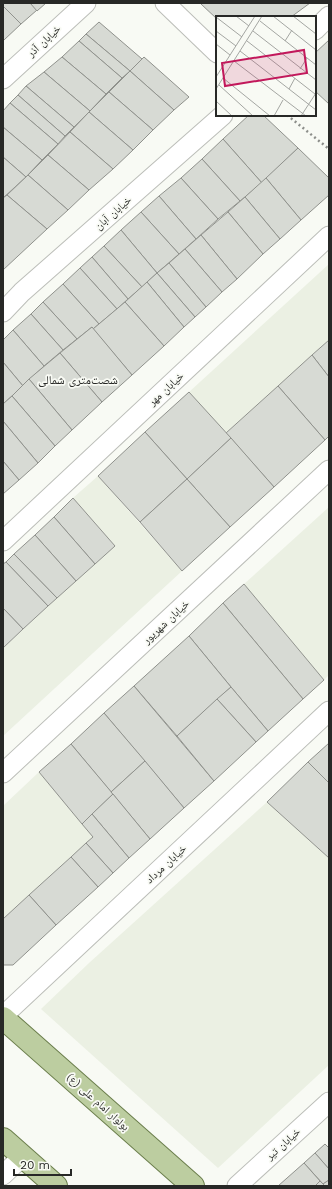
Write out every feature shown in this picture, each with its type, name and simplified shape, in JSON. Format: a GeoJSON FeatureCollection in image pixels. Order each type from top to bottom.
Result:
{"type":"FeatureCollection","features":[{"type":"Feature","properties":{"kind":"main road","name":"بولوار امام علی (ع)"},"geometry":{"type":"LineString","coordinates":[[3,1017],[193,1186]]}},
{"type":"Feature","properties":{"kind":"main road"},"geometry":{"type":"LineString","coordinates":[[3,1138],[56,1186]]}},
{"type":"Feature","properties":{"kind":"street","name":"خیابان آذر"},"geometry":{"type":"LineString","coordinates":[[3,80],[86,3]]}},
{"type":"Feature","properties":{"kind":"street"},"geometry":{"type":"LineString","coordinates":[[165,3],[216,52]]}},
{"type":"Feature","properties":{"kind":"street"},"geometry":{"type":"LineString","coordinates":[[316,29],[329,16]]}},
{"type":"Feature","properties":{"kind":"street","name":"خیابان آبان"},"geometry":{"type":"LineString","coordinates":[[3,312],[22,292],[222,116]]}},
{"type":"Feature","properties":{"kind":"street","name":"خیابان مهر"},"geometry":{"type":"LineString","coordinates":[[3,541],[329,236]]}},
{"type":"Feature","properties":{"kind":"street","name":"خیابان شهریور"},"geometry":{"type":"LineString","coordinates":[[3,773],[329,470]]}},
{"type":"Feature","properties":{"kind":"street","name":"خیابان مرداد"},"geometry":{"type":"LineString","coordinates":[[3,1017],[329,712]]}},
{"type":"Feature","properties":{"kind":"street","name":"خیابان تیر"},"geometry":{"type":"LineString","coordinates":[[237,1186],[329,1102]]}},
{"type":"Feature","properties":{"kind":"street"},"geometry":{"type":"LineString","coordinates":[[3,1175],[23,1156]]}},
{"type":"Feature","properties":{"kind":"path"},"geometry":{"type":"LineString","coordinates":[[288,116],[329,149]]}},
{"type":"Feature","properties":{"kind":"shaded area"},"geometry":{"type":"Polygon","coordinates":[[[329,264],[329,340],[226,433],[189,392],[329,264]]]}},
{"type":"Feature","properties":{"kind":"shaded area"},"geometry":{"type":"Polygon","coordinates":[[[98,476],[182,571],[3,736],[3,648],[115,546],[73,498],[98,476]]]}},
{"type":"Feature","properties":{"kind":"shaded area"},"geometry":{"type":"Polygon","coordinates":[[[329,507],[329,675],[324,680],[244,584],[329,507]]]}},
{"type":"Feature","properties":{"kind":"shaded area"},"geometry":{"type":"Polygon","coordinates":[[[39,772],[93,837],[3,919],[3,806],[39,772]]]}},
{"type":"Feature","properties":{"kind":"shaded area"},"geometry":{"type":"Polygon","coordinates":[[[267,802],[329,858],[329,1065],[218,1168],[41,1009],[89,963],[267,802]]]}},
{"type":"Feature","properties":{"kind":"building"},"geometry":{"type":"Polygon","coordinates":[[[3,3],[30,3],[37,10],[21,24],[3,6],[3,3]]]}},
{"type":"Feature","properties":{"kind":"building"},"geometry":{"type":"Polygon","coordinates":[[[30,3],[46,3],[37,11],[30,3]]]}},
{"type":"Feature","properties":{"kind":"building"},"geometry":{"type":"Polygon","coordinates":[[[310,3],[292,16],[216,16],[216,18],[201,4],[310,3]]]}},
{"type":"Feature","properties":{"kind":"building"},"geometry":{"type":"Polygon","coordinates":[[[3,6],[21,24],[4,40],[3,39],[3,6]]]}},
{"type":"Feature","properties":{"kind":"building"},"geometry":{"type":"Polygon","coordinates":[[[99,22],[142,59],[130,71],[86,34],[99,22]]]}},
{"type":"Feature","properties":{"kind":"building"},"geometry":{"type":"Polygon","coordinates":[[[86,34],[130,71],[122,78],[79,41],[86,34]]]}},
{"type":"Feature","properties":{"kind":"building"},"geometry":{"type":"Polygon","coordinates":[[[329,40],[329,104],[316,92],[316,52],[329,40]]]}},
{"type":"Feature","properties":{"kind":"building"},"geometry":{"type":"Polygon","coordinates":[[[79,41],[122,78],[106,94],[62,57],[79,41]]]}},
{"type":"Feature","properties":{"kind":"building"},"geometry":{"type":"Polygon","coordinates":[[[62,57],[106,94],[90,111],[44,72],[62,57]]]}},
{"type":"Feature","properties":{"kind":"building"},"geometry":{"type":"Polygon","coordinates":[[[144,57],[189,97],[174,110],[130,71],[144,57]]]}},
{"type":"Feature","properties":{"kind":"building"},"geometry":{"type":"Polygon","coordinates":[[[130,71],[174,110],[153,130],[109,92],[130,71]]]}},
{"type":"Feature","properties":{"kind":"building"},"geometry":{"type":"Polygon","coordinates":[[[44,72],[90,111],[74,127],[26,86],[44,72]]]}},
{"type":"Feature","properties":{"kind":"building"},"geometry":{"type":"Polygon","coordinates":[[[26,86],[74,127],[65,136],[18,95],[26,86]]]}},
{"type":"Feature","properties":{"kind":"building"},"geometry":{"type":"Polygon","coordinates":[[[109,92],[153,130],[133,150],[89,112],[109,92]]]}},
{"type":"Feature","properties":{"kind":"building"},"geometry":{"type":"Polygon","coordinates":[[[18,95],[65,136],[58,144],[10,103],[18,95]]]}},
{"type":"Feature","properties":{"kind":"building"},"geometry":{"type":"Polygon","coordinates":[[[10,103],[58,144],[42,160],[3,127],[3,111],[10,103]]]}},
{"type":"Feature","properties":{"kind":"building"},"geometry":{"type":"Polygon","coordinates":[[[89,112],[133,150],[113,169],[70,132],[89,112]]]}},
{"type":"Feature","properties":{"kind":"building"},"geometry":{"type":"Polygon","coordinates":[[[248,116],[264,116],[298,148],[262,183],[223,139],[248,116]]]}},
{"type":"Feature","properties":{"kind":"building"},"geometry":{"type":"Polygon","coordinates":[[[3,127],[42,160],[26,177],[3,157],[3,127]]]}},
{"type":"Feature","properties":{"kind":"building"},"geometry":{"type":"Polygon","coordinates":[[[70,132],[113,169],[89,190],[48,155],[70,132]]]}},
{"type":"Feature","properties":{"kind":"building"},"geometry":{"type":"Polygon","coordinates":[[[223,139],[262,183],[240,201],[202,159],[223,139]]]}},
{"type":"Feature","properties":{"kind":"building"},"geometry":{"type":"Polygon","coordinates":[[[298,148],[329,178],[329,195],[301,220],[266,178],[298,148]]]}},
{"type":"Feature","properties":{"kind":"building"},"geometry":{"type":"Polygon","coordinates":[[[48,155],[89,190],[68,210],[28,175],[48,155]]]}},
{"type":"Feature","properties":{"kind":"building"},"geometry":{"type":"Polygon","coordinates":[[[3,157],[26,177],[3,198],[3,157]]]}},
{"type":"Feature","properties":{"kind":"building"},"geometry":{"type":"Polygon","coordinates":[[[202,159],[240,201],[218,219],[181,178],[202,159]]]}},
{"type":"Feature","properties":{"kind":"building"},"geometry":{"type":"Polygon","coordinates":[[[28,175],[68,210],[47,229],[7,195],[28,175]]]}},
{"type":"Feature","properties":{"kind":"building"},"geometry":{"type":"Polygon","coordinates":[[[181,178],[218,219],[196,239],[159,196],[181,178]]]}},
{"type":"Feature","properties":{"kind":"building"},"geometry":{"type":"Polygon","coordinates":[[[266,178],[301,220],[280,239],[245,197],[266,178]]]}},
{"type":"Feature","properties":{"kind":"building"},"geometry":{"type":"Polygon","coordinates":[[[7,195],[47,229],[3,270],[3,198],[7,195]]]}},
{"type":"Feature","properties":{"kind":"building"},"geometry":{"type":"Polygon","coordinates":[[[159,196],[196,239],[179,254],[141,212],[159,196]]]}},
{"type":"Feature","properties":{"kind":"building"},"geometry":{"type":"Polygon","coordinates":[[[245,197],[280,239],[263,254],[228,212],[245,197]]]}},
{"type":"Feature","properties":{"kind":"building"},"geometry":{"type":"Polygon","coordinates":[[[141,212],[179,254],[157,273],[121,230],[141,212]]]}},
{"type":"Feature","properties":{"kind":"building"},"geometry":{"type":"Polygon","coordinates":[[[228,212],[263,254],[237,279],[201,235],[228,212]]]}},
{"type":"Feature","properties":{"kind":"building"},"geometry":{"type":"Polygon","coordinates":[[[121,230],[157,273],[142,287],[104,246],[121,230]]]}},
{"type":"Feature","properties":{"kind":"building"},"geometry":{"type":"Polygon","coordinates":[[[201,235],[237,279],[222,292],[185,249],[201,235]]]}},
{"type":"Feature","properties":{"kind":"building"},"geometry":{"type":"Polygon","coordinates":[[[104,246],[142,287],[128,299],[92,257],[104,246]]]}},
{"type":"Feature","properties":{"kind":"building"},"geometry":{"type":"Polygon","coordinates":[[[185,249],[222,292],[206,307],[169,263],[185,249]]]}},
{"type":"Feature","properties":{"kind":"building"},"geometry":{"type":"Polygon","coordinates":[[[92,257],[128,299],[117,309],[80,268],[92,257]]]}},
{"type":"Feature","properties":{"kind":"building"},"geometry":{"type":"Polygon","coordinates":[[[169,263],[206,307],[195,317],[157,273],[169,263]]]}},
{"type":"Feature","properties":{"kind":"building"},"geometry":{"type":"Polygon","coordinates":[[[80,268],[117,309],[99,324],[63,284],[80,268]]]}},
{"type":"Feature","properties":{"kind":"building"},"geometry":{"type":"Polygon","coordinates":[[[157,273],[195,317],[184,327],[147,282],[157,273]]]}},
{"type":"Feature","properties":{"kind":"building"},"geometry":{"type":"Polygon","coordinates":[[[147,282],[184,327],[164,346],[125,302],[147,282]]]}},
{"type":"Feature","properties":{"kind":"building"},"geometry":{"type":"Polygon","coordinates":[[[63,284],[99,324],[93,329],[92,327],[77,339],[43,302],[63,284]]]}},
{"type":"Feature","properties":{"kind":"building"},"geometry":{"type":"Polygon","coordinates":[[[43,302],[77,339],[63,350],[31,314],[43,302]]]}},
{"type":"Feature","properties":{"kind":"building"},"geometry":{"type":"Polygon","coordinates":[[[125,302],[164,346],[132,375],[93,329],[125,302]]]}},
{"type":"Feature","properties":{"kind":"building"},"geometry":{"type":"Polygon","coordinates":[[[31,314],[63,350],[44,366],[13,330],[31,314]]]}},
{"type":"Feature","properties":{"kind":"building"},"geometry":{"type":"Polygon","coordinates":[[[92,327],[132,375],[102,402],[60,353],[92,327]]]}},
{"type":"Feature","properties":{"kind":"building"},"geometry":{"type":"Polygon","coordinates":[[[13,330],[44,366],[23,386],[3,362],[3,340],[13,330]]]}},
{"type":"Feature","properties":{"kind":"building"},"geometry":{"type":"Polygon","coordinates":[[[329,340],[329,377],[312,355],[329,340]]]}},
{"type":"Feature","properties":{"kind":"building"},"geometry":{"type":"Polygon","coordinates":[[[60,353],[102,402],[72,430],[29,379],[60,353]]]}},
{"type":"Feature","properties":{"kind":"building"},"geometry":{"type":"Polygon","coordinates":[[[312,355],[329,377],[329,436],[325,440],[278,386],[312,355]]]}},
{"type":"Feature","properties":{"kind":"building"},"geometry":{"type":"Polygon","coordinates":[[[3,362],[23,386],[3,404],[3,362]]]}},
{"type":"Feature","properties":{"kind":"building"},"geometry":{"type":"Polygon","coordinates":[[[29,379],[72,430],[55,446],[12,396],[29,379]]]}},
{"type":"Feature","properties":{"kind":"building"},"geometry":{"type":"Polygon","coordinates":[[[278,386],[325,440],[274,487],[226,433],[278,386]]]}},
{"type":"Feature","properties":{"kind":"building"},"geometry":{"type":"Polygon","coordinates":[[[189,392],[231,438],[187,479],[145,432],[189,392]]]}},
{"type":"Feature","properties":{"kind":"building"},"geometry":{"type":"Polygon","coordinates":[[[12,396],[55,446],[38,463],[3,421],[3,404],[12,396]]]}},
{"type":"Feature","properties":{"kind":"building"},"geometry":{"type":"Polygon","coordinates":[[[3,421],[38,463],[19,480],[3,461],[3,421]]]}},
{"type":"Feature","properties":{"kind":"building"},"geometry":{"type":"Polygon","coordinates":[[[145,432],[187,479],[140,522],[98,476],[145,432]]]}},
{"type":"Feature","properties":{"kind":"building"},"geometry":{"type":"Polygon","coordinates":[[[231,438],[274,487],[230,527],[187,479],[231,438]]]}},
{"type":"Feature","properties":{"kind":"building"},"geometry":{"type":"Polygon","coordinates":[[[3,461],[19,480],[3,494],[3,461]]]}},
{"type":"Feature","properties":{"kind":"building"},"geometry":{"type":"Polygon","coordinates":[[[187,479],[230,527],[182,571],[140,522],[187,479]]]}},
{"type":"Feature","properties":{"kind":"building"},"geometry":{"type":"Polygon","coordinates":[[[73,498],[115,546],[95,564],[54,517],[73,498]]]}},
{"type":"Feature","properties":{"kind":"building"},"geometry":{"type":"Polygon","coordinates":[[[54,517],[95,564],[76,581],[35,535],[54,517]]]}},
{"type":"Feature","properties":{"kind":"building"},"geometry":{"type":"Polygon","coordinates":[[[35,535],[76,581],[57,598],[14,554],[35,535]]]}},
{"type":"Feature","properties":{"kind":"building"},"geometry":{"type":"Polygon","coordinates":[[[14,554],[57,598],[48,606],[6,562],[14,554]]]}},
{"type":"Feature","properties":{"kind":"building"},"geometry":{"type":"Polygon","coordinates":[[[6,562],[48,606],[23,629],[3,608],[3,564],[6,562]]]}},
{"type":"Feature","properties":{"kind":"building"},"geometry":{"type":"Polygon","coordinates":[[[244,584],[324,680],[303,699],[223,603],[244,584]]]}},
{"type":"Feature","properties":{"kind":"building"},"geometry":{"type":"Polygon","coordinates":[[[223,603],[303,699],[268,731],[189,636],[223,603]]]}},
{"type":"Feature","properties":{"kind":"building"},"geometry":{"type":"Polygon","coordinates":[[[3,608],[23,629],[3,648],[3,608]]]}},
{"type":"Feature","properties":{"kind":"building"},"geometry":{"type":"Polygon","coordinates":[[[189,636],[231,687],[177,736],[134,686],[189,636]]]}},
{"type":"Feature","properties":{"kind":"building"},"geometry":{"type":"Polygon","coordinates":[[[134,686],[214,781],[184,808],[104,713],[134,686]]]}},
{"type":"Feature","properties":{"kind":"building"},"geometry":{"type":"Polygon","coordinates":[[[231,687],[268,731],[256,742],[217,699],[231,687]]]}},
{"type":"Feature","properties":{"kind":"building"},"geometry":{"type":"Polygon","coordinates":[[[217,699],[256,742],[214,781],[177,736],[217,699]]]}},
{"type":"Feature","properties":{"kind":"building"},"geometry":{"type":"Polygon","coordinates":[[[104,713],[145,761],[111,792],[71,744],[104,713]]]}},
{"type":"Feature","properties":{"kind":"building"},"geometry":{"type":"Polygon","coordinates":[[[329,743],[329,783],[308,762],[329,743]]]}},
{"type":"Feature","properties":{"kind":"building"},"geometry":{"type":"Polygon","coordinates":[[[71,744],[113,794],[82,824],[39,772],[71,744]]]}},
{"type":"Feature","properties":{"kind":"building"},"geometry":{"type":"Polygon","coordinates":[[[145,761],[184,808],[150,839],[111,792],[145,761]]]}},
{"type":"Feature","properties":{"kind":"building"},"geometry":{"type":"Polygon","coordinates":[[[308,762],[329,783],[329,858],[267,802],[308,762]]]}},
{"type":"Feature","properties":{"kind":"building"},"geometry":{"type":"Polygon","coordinates":[[[113,794],[150,839],[129,858],[92,814],[113,794]]]}},
{"type":"Feature","properties":{"kind":"building"},"geometry":{"type":"Polygon","coordinates":[[[92,814],[129,858],[113,873],[86,843],[93,837],[82,824],[92,814]]]}},
{"type":"Feature","properties":{"kind":"building"},"geometry":{"type":"Polygon","coordinates":[[[86,843],[113,873],[98,887],[71,857],[86,843]]]}},
{"type":"Feature","properties":{"kind":"building"},"geometry":{"type":"Polygon","coordinates":[[[71,857],[98,887],[56,925],[29,895],[71,857]]]}},
{"type":"Feature","properties":{"kind":"building"},"geometry":{"type":"Polygon","coordinates":[[[29,895],[56,925],[13,965],[3,965],[3,919],[29,895]]]}},
{"type":"Feature","properties":{"kind":"building"},"geometry":{"type":"Polygon","coordinates":[[[325,1144],[329,1148],[329,1169],[315,1153],[325,1144]]]}},
{"type":"Feature","properties":{"kind":"building"},"geometry":{"type":"Polygon","coordinates":[[[315,1153],[329,1169],[329,1180],[323,1184],[304,1163],[315,1153]]]}},
{"type":"Feature","properties":{"kind":"building"},"geometry":{"type":"Polygon","coordinates":[[[304,1163],[320,1181],[315,1186],[278,1186],[304,1163]]]}},
{"type":"Feature","properties":{"kind":"building"},"geometry":{"type":"Polygon","coordinates":[[[329,1180],[329,1186],[325,1186],[323,1184],[329,1180]]]}},
{"type":"Feature","properties":{"kind":"building"},"geometry":{"type":"Polygon","coordinates":[[[320,1181],[325,1186],[315,1186],[320,1181]]]}},
{"type":"Feature","properties":{"kind":"district","name":"شصت‌متری شمالی"},"geometry":{"type":"Point","coordinates":[78,380]}}]}
